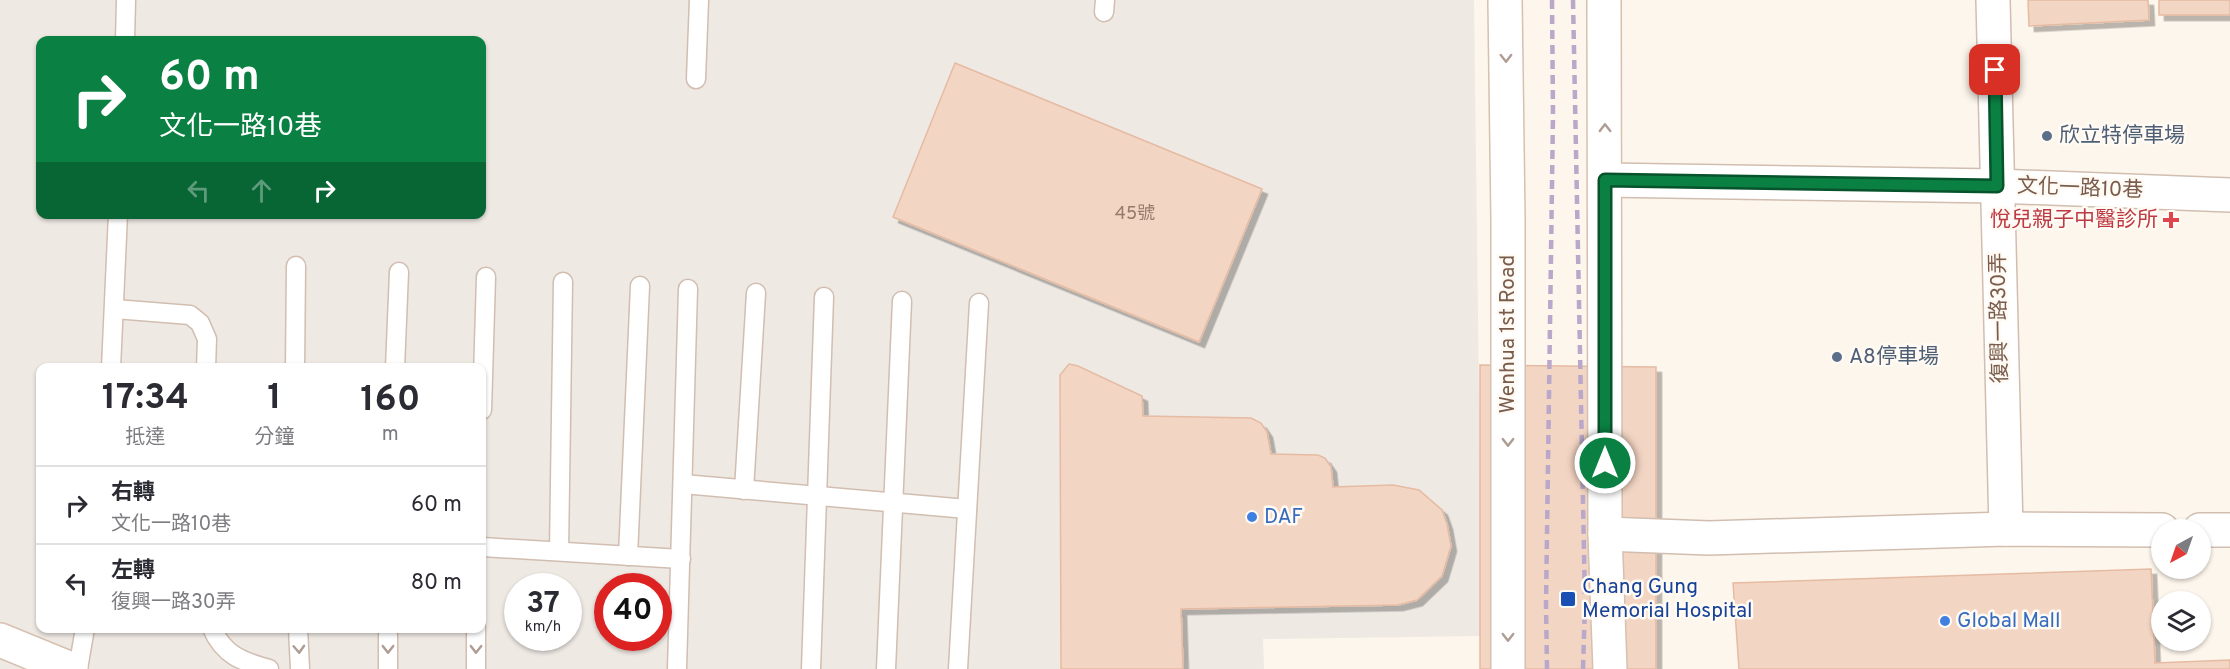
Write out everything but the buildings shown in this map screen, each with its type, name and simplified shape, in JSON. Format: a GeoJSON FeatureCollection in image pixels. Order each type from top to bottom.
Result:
{"type":"FeatureCollection","features":[{"type":"Feature","properties":{"kind":"street","name":"Wenhua 1st Road"},"geometry":{"type":"LineString","coordinates":[[1505,0],[1508,219],[1508,669]]}},
{"type":"Feature","properties":{"kind":"street"},"geometry":{"type":"LineString","coordinates":[[1604,0],[1605,534],[1610,669]]}},
{"type":"Feature","properties":{"kind":"street","name":"復興一路30弄"},"geometry":{"type":"LineString","coordinates":[[1993,0],[2006,529]]}},
{"type":"Feature","properties":{"kind":"street","name":"文化一路10巷"},"geometry":{"type":"LineString","coordinates":[[1605,180],[1997,186],[2230,195]]}},
{"type":"Feature","properties":{"kind":"street"},"geometry":{"type":"LineString","coordinates":[[1605,534],[1709,538],[2006,529],[2151,530]]}},
{"type":"Feature","properties":{"kind":"street"},"geometry":{"type":"LineString","coordinates":[[2211,530],[2230,530]]}},
{"type":"Feature","properties":{"kind":"street"},"geometry":{"type":"LineString","coordinates":[[0,640],[71,669]]}},
{"type":"Feature","properties":{"kind":"lane"},"geometry":{"type":"LineString","coordinates":[[125,36],[126,0]]}},
{"type":"Feature","properties":{"kind":"lane"},"geometry":{"type":"LineString","coordinates":[[696,79],[699,0]]}},
{"type":"Feature","properties":{"kind":"lane"},"geometry":{"type":"LineString","coordinates":[[111,363],[118,219]]}},
{"type":"Feature","properties":{"kind":"lane"},"geometry":{"type":"LineString","coordinates":[[295,363],[296,266]]}},
{"type":"Feature","properties":{"kind":"lane"},"geometry":{"type":"LineString","coordinates":[[395,363],[399,272]]}},
{"type":"Feature","properties":{"kind":"lane"},"geometry":{"type":"LineString","coordinates":[[483,363],[486,277]]}},
{"type":"Feature","properties":{"kind":"lane"},"geometry":{"type":"LineString","coordinates":[[560,551],[563,282]]}},
{"type":"Feature","properties":{"kind":"lane"},"geometry":{"type":"LineString","coordinates":[[628,556],[640,286]]}},
{"type":"Feature","properties":{"kind":"lane"},"geometry":{"type":"LineString","coordinates":[[677,669],[688,289]]}},
{"type":"Feature","properties":{"kind":"lane"},"geometry":{"type":"LineString","coordinates":[[744,490],[756,293]]}},
{"type":"Feature","properties":{"kind":"lane"},"geometry":{"type":"LineString","coordinates":[[811,669],[824,297]]}},
{"type":"Feature","properties":{"kind":"lane"},"geometry":{"type":"LineString","coordinates":[[886,669],[902,301]]}},
{"type":"Feature","properties":{"kind":"lane"},"geometry":{"type":"LineString","coordinates":[[958,669],[979,303]]}},
{"type":"Feature","properties":{"kind":"lane"},"geometry":{"type":"LineString","coordinates":[[115,309],[190,315],[200,323],[207,339],[206,363]]}},
{"type":"Feature","properties":{"kind":"lane"},"geometry":{"type":"LineString","coordinates":[[683,484],[967,508]]}},
{"type":"Feature","properties":{"kind":"lane"},"geometry":{"type":"LineString","coordinates":[[486,547],[681,559]]}},
{"type":"Feature","properties":{"kind":"lane"},"geometry":{"type":"LineString","coordinates":[[78,669],[84,633]]}},
{"type":"Feature","properties":{"kind":"lane"},"geometry":{"type":"LineString","coordinates":[[214,633],[218,641],[242,662],[269,669]]}},
{"type":"Feature","properties":{"kind":"lane"},"geometry":{"type":"LineString","coordinates":[[298,633],[300,669]]}},
{"type":"Feature","properties":{"kind":"lane"},"geometry":{"type":"LineString","coordinates":[[388,633],[388,669]]}},
{"type":"Feature","properties":{"kind":"lane"},"geometry":{"type":"LineString","coordinates":[[476,633],[476,669]]}},
{"type":"Feature","properties":{"kind":"shaded area"},"geometry":{"type":"Polygon","coordinates":[[[0,0],[1474,0],[1482,636],[1263,639],[1264,669],[0,669],[0,0]]]}},
{"type":"Feature","properties":{"kind":"railway"},"geometry":{"type":"LineString","coordinates":[[1547,669],[1553,115],[1552,0]]}},
{"type":"Feature","properties":{"kind":"railway"},"geometry":{"type":"LineString","coordinates":[[1573,0],[1585,603],[1583,669]]}},
{"type":"Feature","properties":{"kind":"place","name":"欣立特停車場"},"geometry":{"type":"Point","coordinates":[2047,136]}},
{"type":"Feature","properties":{"kind":"place","name":"悅兒親子中醫診所"},"geometry":{"type":"Point","coordinates":[2171,220]}},
{"type":"Feature","properties":{"kind":"place","name":"A8停車場"},"geometry":{"type":"Point","coordinates":[1837,357]}},
{"type":"Feature","properties":{"kind":"place","name":"DAF"},"geometry":{"type":"Point","coordinates":[1252,517]}},
{"type":"Feature","properties":{"kind":"place","name":"Chang Gung Memorial Hospital"},"geometry":{"type":"Point","coordinates":[1568,599]}},
{"type":"Feature","properties":{"kind":"place","name":"Global Mall"},"geometry":{"type":"Point","coordinates":[1945,621]}},
{"type":"Feature","properties":{"kind":"route"},"geometry":{"type":"LineString","coordinates":[[1605,463],[1605,180],[1997,186],[1995,70]]}}]}
